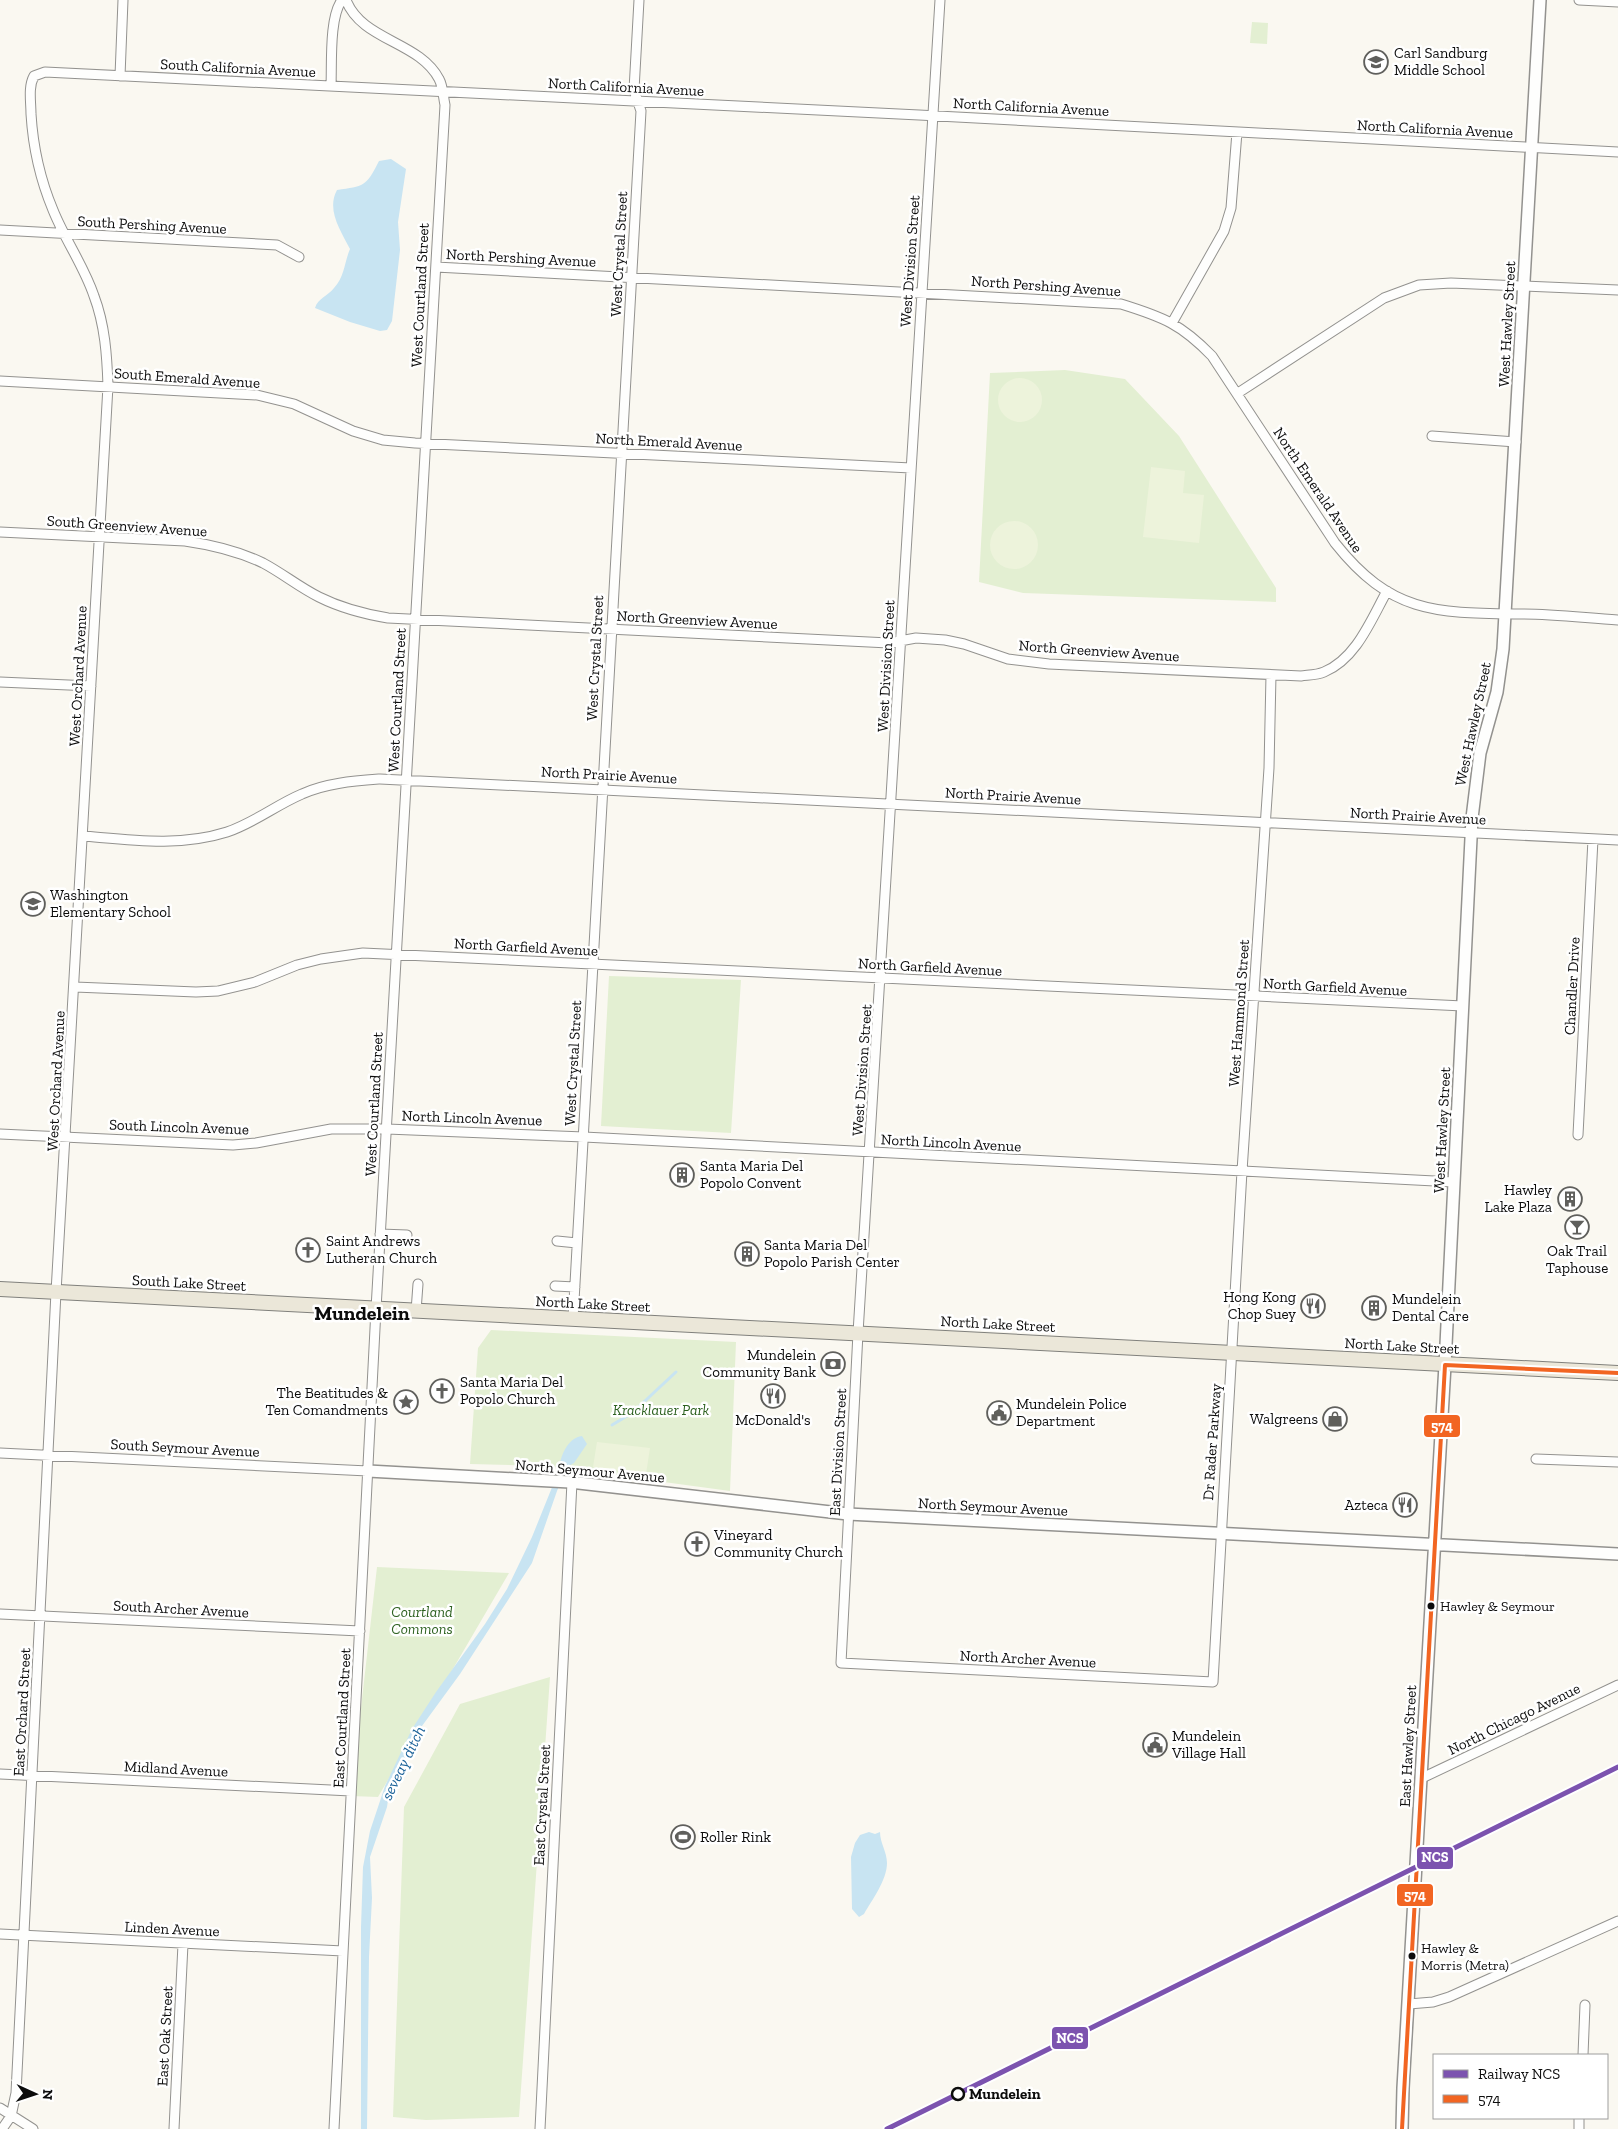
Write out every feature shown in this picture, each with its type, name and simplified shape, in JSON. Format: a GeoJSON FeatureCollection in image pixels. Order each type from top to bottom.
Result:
{"type":"FeatureCollection","features":[{"type":"Feature","properties":{"kind":"main road","name":"South Lake Street"},"geometry":{"type":"LineString","coordinates":[[0,1289],[376,1309]]}},
{"type":"Feature","properties":{"kind":"main road","name":"North Lake Street"},"geometry":{"type":"LineString","coordinates":[[376,1309],[1618,1373]]}},
{"type":"Feature","properties":{"kind":"street"},"geometry":{"type":"LineString","coordinates":[[120,76],[123,0]]}},
{"type":"Feature","properties":{"kind":"street"},"geometry":{"type":"LineString","coordinates":[[331,86],[334,28],[338,5],[342,0]]}},
{"type":"Feature","properties":{"kind":"street"},"geometry":{"type":"LineString","coordinates":[[346,0],[356,16],[372,30],[424,60],[440,80],[442,92]]}},
{"type":"Feature","properties":{"kind":"street","name":"West Crystal Street"},"geometry":{"type":"LineString","coordinates":[[573,1319],[610,630],[641,110],[634,90],[639,0]]}},
{"type":"Feature","properties":{"kind":"street","name":"West Division Street"},"geometry":{"type":"LineString","coordinates":[[858,1333],[940,0]]}},
{"type":"Feature","properties":{"kind":"street","name":"West Hawley Street"},"geometry":{"type":"LineString","coordinates":[[1445,1365],[1475,784],[1480,754],[1500,675],[1506,615],[1540,0]]}},
{"type":"Feature","properties":{"kind":"street"},"geometry":{"type":"LineString","coordinates":[[1578,0],[1618,2]]}},
{"type":"Feature","properties":{"kind":"street","name":"South California Avenue"},"geometry":{"type":"LineString","coordinates":[[34,76],[45,72],[442,92]]}},
{"type":"Feature","properties":{"kind":"street","name":"West Orchard Avenue"},"geometry":{"type":"LineString","coordinates":[[34,76],[30,97],[37,158],[54,211],[87,276],[101,316],[108,357],[108,386],[75,987],[56,1292]]}},
{"type":"Feature","properties":{"kind":"street","name":"North California Avenue"},"geometry":{"type":"LineString","coordinates":[[442,92],[1618,152]]}},
{"type":"Feature","properties":{"kind":"street","name":"West Courtland Street"},"geometry":{"type":"LineString","coordinates":[[376,1309],[436,267],[444,105],[442,92]]}},
{"type":"Feature","properties":{"kind":"street"},"geometry":{"type":"LineString","coordinates":[[1172,323],[1224,231],[1232,208],[1237,132]]}},
{"type":"Feature","properties":{"kind":"street","name":"South Pershing Avenue"},"geometry":{"type":"LineString","coordinates":[[0,230],[277,245],[299,257]]}},
{"type":"Feature","properties":{"kind":"street","name":"North Pershing Avenue"},"geometry":{"type":"LineString","coordinates":[[436,267],[1120,304],[1157,315],[1195,339],[1212,356],[1238,393]]}},
{"type":"Feature","properties":{"kind":"street"},"geometry":{"type":"LineString","coordinates":[[1238,393],[1384,298],[1419,284],[1451,283],[1524,287],[1539,285],[1618,290]]}},
{"type":"Feature","properties":{"kind":"street","name":"South Emerald Avenue"},"geometry":{"type":"LineString","coordinates":[[0,381],[257,395],[274,398],[316,412],[353,431],[376,438],[425,444]]}},
{"type":"Feature","properties":{"kind":"street","name":"North Emerald Avenue"},"geometry":{"type":"LineString","coordinates":[[1238,393],[1351,564],[1367,578],[1387,591]]}},
{"type":"Feature","properties":{"kind":"street"},"geometry":{"type":"LineString","coordinates":[[1432,436],[1516,442]]}},
{"type":"Feature","properties":{"kind":"street","name":"North Emerald Avenue"},"geometry":{"type":"LineString","coordinates":[[425,444],[911,468]]}},
{"type":"Feature","properties":{"kind":"street","name":"South Greenview Avenue"},"geometry":{"type":"LineString","coordinates":[[0,532],[185,541],[216,546],[238,552],[264,564],[319,597],[341,606],[388,618],[415,620]]}},
{"type":"Feature","properties":{"kind":"street"},"geometry":{"type":"LineString","coordinates":[[1387,591],[1409,602],[1438,611],[1618,620]]}},
{"type":"Feature","properties":{"kind":"street","name":"North Greenview Avenue"},"geometry":{"type":"LineString","coordinates":[[415,620],[889,643],[916,638],[945,640],[964,644],[1008,659],[1042,664],[1271,675],[1308,675],[1322,673],[1337,665],[1353,651],[1387,591]]}},
{"type":"Feature","properties":{"kind":"street","name":"West Hammond Street"},"geometry":{"type":"LineString","coordinates":[[1232,1352],[1265,822],[1271,675]]}},
{"type":"Feature","properties":{"kind":"street"},"geometry":{"type":"LineString","coordinates":[[0,682],[91,686]]}},
{"type":"Feature","properties":{"kind":"street","name":"North Prairie Avenue"},"geometry":{"type":"LineString","coordinates":[[83,836],[160,842],[205,838],[248,824],[303,793],[360,780],[407,780],[1618,840]]}},
{"type":"Feature","properties":{"kind":"street","name":"Chandler Drive"},"geometry":{"type":"LineString","coordinates":[[1578,1135],[1593,839]]}},
{"type":"Feature","properties":{"kind":"street","name":"North Garfield Avenue"},"geometry":{"type":"LineString","coordinates":[[75,987],[196,992],[218,991],[255,982],[297,965],[321,959],[363,953],[1463,1006]]}},
{"type":"Feature","properties":{"kind":"street","name":"South Lincoln Avenue"},"geometry":{"type":"LineString","coordinates":[[0,1134],[233,1145],[256,1143],[331,1129],[386,1129]]}},
{"type":"Feature","properties":{"kind":"street","name":"North Lincoln Avenue"},"geometry":{"type":"LineString","coordinates":[[386,1129],[584,1137],[1454,1182]]}},
{"type":"Feature","properties":{"kind":"street"},"geometry":{"type":"LineString","coordinates":[[380,1234],[407,1235]]}},
{"type":"Feature","properties":{"kind":"street"},"geometry":{"type":"LineString","coordinates":[[557,1241],[577,1243]]}},
{"type":"Feature","properties":{"kind":"street"},"geometry":{"type":"LineString","coordinates":[[416,1311],[418,1284]]}},
{"type":"Feature","properties":{"kind":"street"},"geometry":{"type":"LineString","coordinates":[[555,1286],[575,1287]]}},
{"type":"Feature","properties":{"kind":"street","name":"East Orchard Street"},"geometry":{"type":"LineString","coordinates":[[2,2129],[12,2116],[16,2093],[56,1292]]}},
{"type":"Feature","properties":{"kind":"street","name":"East Courtland Street"},"geometry":{"type":"LineString","coordinates":[[334,2129],[376,1309]]}},
{"type":"Feature","properties":{"kind":"street","name":"East Division Street"},"geometry":{"type":"LineString","coordinates":[[841,1663],[858,1333]]}},
{"type":"Feature","properties":{"kind":"street","name":"Dr Rader Parkway"},"geometry":{"type":"LineString","coordinates":[[1213,1682],[1220,1533],[1232,1352]]}},
{"type":"Feature","properties":{"kind":"street","name":"East Hawley Street"},"geometry":{"type":"LineString","coordinates":[[1402,2129],[1445,1365]]}},
{"type":"Feature","properties":{"kind":"street","name":"South Seymour Avenue"},"geometry":{"type":"LineString","coordinates":[[0,1453],[368,1471]]}},
{"type":"Feature","properties":{"kind":"street"},"geometry":{"type":"LineString","coordinates":[[1536,1459],[1618,1462]]}},
{"type":"Feature","properties":{"kind":"street","name":"North Seymour Avenue"},"geometry":{"type":"LineString","coordinates":[[368,1471],[571,1482],[848,1514],[1618,1554]]}},
{"type":"Feature","properties":{"kind":"street","name":"East Crystal Street"},"geometry":{"type":"LineString","coordinates":[[540,2129],[571,1482]]}},
{"type":"Feature","properties":{"kind":"street","name":"South Archer Avenue"},"geometry":{"type":"LineString","coordinates":[[0,1614],[360,1631]]}},
{"type":"Feature","properties":{"kind":"street","name":"North Archer Avenue"},"geometry":{"type":"LineString","coordinates":[[841,1663],[1213,1682]]}},
{"type":"Feature","properties":{"kind":"street","name":"North Chicago Avenue"},"geometry":{"type":"LineString","coordinates":[[1422,1778],[1618,1685]]}},
{"type":"Feature","properties":{"kind":"street","name":"Midland Avenue"},"geometry":{"type":"LineString","coordinates":[[0,1774],[351,1791]]}},
{"type":"Feature","properties":{"kind":"street"},"geometry":{"type":"LineString","coordinates":[[1408,2004],[1433,2002],[1449,1997],[1618,1921]]}},
{"type":"Feature","properties":{"kind":"street","name":"Linden Avenue"},"geometry":{"type":"LineString","coordinates":[[0,1934],[343,1951]]}},
{"type":"Feature","properties":{"kind":"street","name":"East Oak Street"},"geometry":{"type":"LineString","coordinates":[[174,2129],[183,1944]]}},
{"type":"Feature","properties":{"kind":"street"},"geometry":{"type":"LineString","coordinates":[[1583,2054],[1585,2005]]}},
{"type":"Feature","properties":{"kind":"street"},"geometry":{"type":"LineString","coordinates":[[0,2108],[32,2129]]}},
{"type":"Feature","properties":{"kind":"green space"},"geometry":{"type":"Polygon","coordinates":[[[1252,22],[1268,23],[1267,44],[1250,43],[1252,22]]]}},
{"type":"Feature","properties":{"kind":"green space"},"geometry":{"type":"Polygon","coordinates":[[[1065,370],[1125,379],[1179,436],[1276,588],[1276,602],[1023,593],[979,582],[990,373],[1065,370]]]}},
{"type":"Feature","properties":{"kind":"green space"},"geometry":{"type":"Polygon","coordinates":[[[1020,378],[1032,382],[1038,388],[1042,400],[1038,412],[1032,418],[1020,422],[1008,418],[1002,412],[998,400],[1002,388],[1008,382],[1020,378]]]}},
{"type":"Feature","properties":{"kind":"green space"},"geometry":{"type":"Polygon","coordinates":[[[1151,467],[1185,471],[1183,493],[1204,495],[1199,543],[1143,537],[1151,467]]]}},
{"type":"Feature","properties":{"kind":"green space"},"geometry":{"type":"Polygon","coordinates":[[[1014,521],[1023,523],[1031,528],[1036,536],[1038,545],[1036,554],[1031,562],[1023,567],[1014,569],[1005,567],[997,562],[992,554],[990,545],[992,536],[997,528],[1005,523],[1014,521]]]}},
{"type":"Feature","properties":{"kind":"green space"},"geometry":{"type":"Polygon","coordinates":[[[609,976],[741,980],[731,1133],[601,1126],[609,976]]]}},
{"type":"Feature","properties":{"kind":"green space","name":"Kracklauer Park"},"geometry":{"type":"Polygon","coordinates":[[[491,1330],[736,1342],[730,1491],[546,1466],[470,1464],[478,1348],[491,1330]]]}},
{"type":"Feature","properties":{"kind":"green space"},"geometry":{"type":"Polygon","coordinates":[[[597,1442],[650,1448],[646,1474],[593,1467],[597,1442]]]}},
{"type":"Feature","properties":{"kind":"green space","name":"Courtland Commons"},"geometry":{"type":"Polygon","coordinates":[[[377,1567],[509,1573],[378,1797],[351,1796],[377,1567]]]}},
{"type":"Feature","properties":{"kind":"green space"},"geometry":{"type":"Polygon","coordinates":[[[550,1677],[519,2117],[426,2120],[393,2117],[404,1807],[460,1704],[550,1677]]]}},
{"type":"Feature","properties":{"kind":"water"},"geometry":{"type":"Polygon","coordinates":[[[391,159],[406,169],[398,222],[400,250],[392,321],[387,330],[380,331],[350,322],[315,308],[318,302],[332,291],[338,283],[350,249],[339,228],[334,213],[333,205],[337,190],[363,184],[371,176],[379,161],[391,159]]]}},
{"type":"Feature","properties":{"kind":"water","name":"seveay ditch"},"geometry":{"type":"Polygon","coordinates":[[[582,1436],[587,1444],[574,1463],[567,1467],[532,1563],[460,1674],[422,1726],[404,1764],[390,1787],[387,1807],[370,1857],[372,1898],[369,1957],[367,2129],[361,2129],[361,1927],[363,1867],[370,1831],[385,1786],[412,1729],[507,1589],[532,1537],[559,1470],[565,1449],[572,1440],[582,1436]]]}},
{"type":"Feature","properties":{"kind":"water"},"geometry":{"type":"Polygon","coordinates":[[[869,1832],[875,1834],[880,1832],[887,1863],[882,1883],[864,1914],[859,1917],[852,1909],[851,1857],[855,1843],[860,1835],[869,1832]]]}},
{"type":"Feature","properties":{"kind":"waterway"},"geometry":{"type":"LineString","coordinates":[[612,1425],[632,1413],[676,1372]]}},
{"type":"Feature","properties":{"kind":"rail line","name":"NCS"},"geometry":{"type":"LineString","coordinates":[[887,2129],[1618,1767]]}},
{"type":"Feature","properties":{"kind":"transit line","name":"574"},"geometry":{"type":"LineString","coordinates":[[1402,2129],[1445,1365],[1618,1373]]}},
{"type":"Feature","properties":{"kind":"place","name":"Carl Sandburg Middle School"},"geometry":{"type":"Point","coordinates":[1376,62]}},
{"type":"Feature","properties":{"kind":"place","name":"Washington Elementary School"},"geometry":{"type":"Point","coordinates":[33,904]}},
{"type":"Feature","properties":{"kind":"place","name":"Santa Maria Del Popolo Convent"},"geometry":{"type":"Point","coordinates":[682,1175]}},
{"type":"Feature","properties":{"kind":"place","name":"Hawley Lake Plaza"},"geometry":{"type":"Point","coordinates":[1570,1199]}},
{"type":"Feature","properties":{"kind":"place","name":"Oak Trail Taphouse"},"geometry":{"type":"Point","coordinates":[1577,1227]}},
{"type":"Feature","properties":{"kind":"place","name":"Saint Andrews Lutheran Church"},"geometry":{"type":"Point","coordinates":[308,1250]}},
{"type":"Feature","properties":{"kind":"place","name":"Santa Maria Del Popolo Parish Center"},"geometry":{"type":"Point","coordinates":[747,1254]}},
{"type":"Feature","properties":{"kind":"place","name":"Hong Kong Chop Suey"},"geometry":{"type":"Point","coordinates":[1313,1306]}},
{"type":"Feature","properties":{"kind":"place","name":"Mundelein Dental Care"},"geometry":{"type":"Point","coordinates":[1374,1308]}},
{"type":"Feature","properties":{"kind":"place","name":"Mundelein Community Bank"},"geometry":{"type":"Point","coordinates":[833,1364]}},
{"type":"Feature","properties":{"kind":"place","name":"Santa Maria Del Popolo Church"},"geometry":{"type":"Point","coordinates":[442,1391]}},
{"type":"Feature","properties":{"kind":"place","name":"McDonald's"},"geometry":{"type":"Point","coordinates":[773,1396]}},
{"type":"Feature","properties":{"kind":"place","name":"The Beatitudes & Ten Comandments"},"geometry":{"type":"Point","coordinates":[406,1402]}},
{"type":"Feature","properties":{"kind":"place","name":"Mundelein Police Department"},"geometry":{"type":"Point","coordinates":[999,1413]}},
{"type":"Feature","properties":{"kind":"place","name":"Walgreens"},"geometry":{"type":"Point","coordinates":[1335,1419]}},
{"type":"Feature","properties":{"kind":"place","name":"Azteca"},"geometry":{"type":"Point","coordinates":[1405,1505]}},
{"type":"Feature","properties":{"kind":"place","name":"Vineyard Community Church"},"geometry":{"type":"Point","coordinates":[697,1544]}},
{"type":"Feature","properties":{"kind":"place","name":"Hawley & Seymour"},"geometry":{"type":"Point","coordinates":[1431,1606]}},
{"type":"Feature","properties":{"kind":"place","name":"Mundelein Village Hall"},"geometry":{"type":"Point","coordinates":[1155,1745]}},
{"type":"Feature","properties":{"kind":"place","name":"Roller Rink"},"geometry":{"type":"Point","coordinates":[683,1837]}},
{"type":"Feature","properties":{"kind":"place","name":"Hawley & Morris (Metra)"},"geometry":{"type":"Point","coordinates":[1412,1956]}},
{"type":"Feature","properties":{"kind":"place","name":"Mundelein"},"geometry":{"type":"Point","coordinates":[958,2094]}},
{"type":"Feature","properties":{"kind":"district","name":"Mundelein"},"geometry":{"type":"Point","coordinates":[362,1313]}}]}
